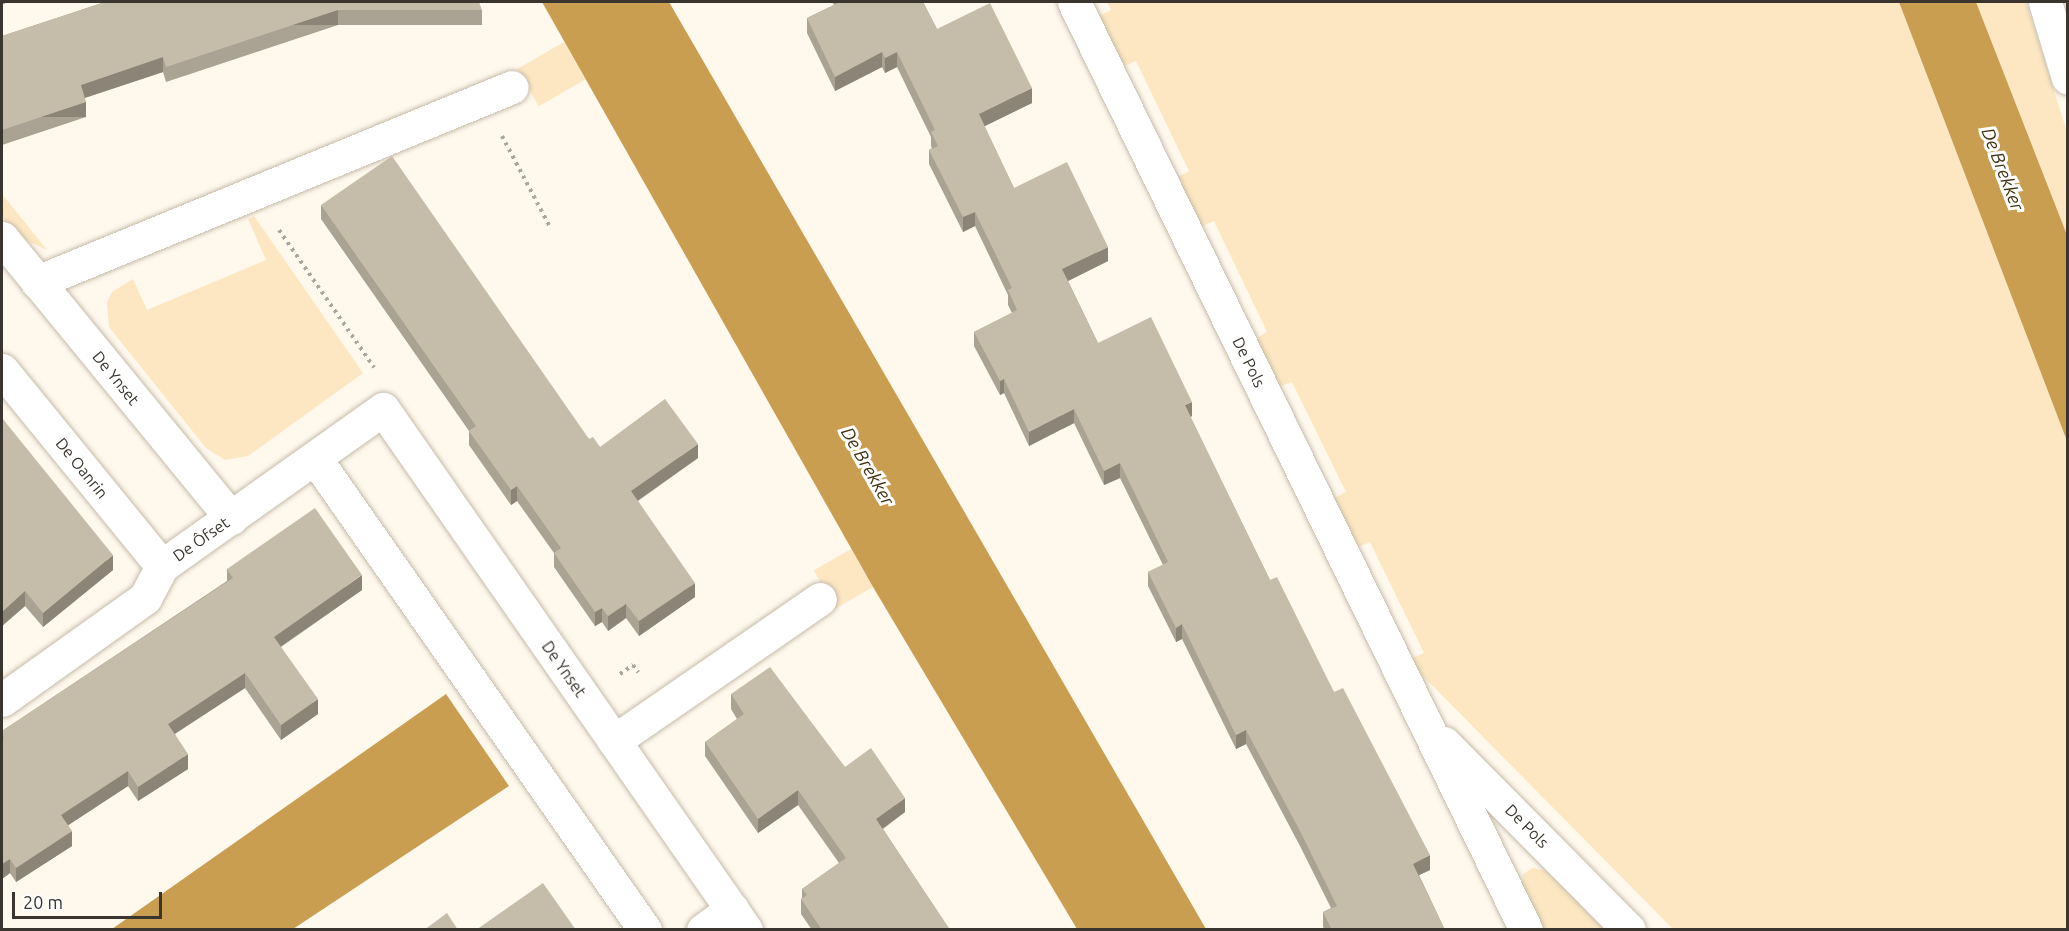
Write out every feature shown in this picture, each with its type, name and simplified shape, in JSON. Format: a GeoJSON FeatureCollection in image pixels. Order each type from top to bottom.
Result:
{"type":"FeatureCollection","features":[{"type":"Feature","properties":{"kind":"street","name":"De Pols"},"geometry":{"type":"LineString","coordinates":[[1074,2],[1526,930]]}},
{"type":"Feature","properties":{"kind":"street"},"geometry":{"type":"LineString","coordinates":[[2045,2],[2067,78]]}},
{"type":"Feature","properties":{"kind":"street"},"geometry":{"type":"LineString","coordinates":[[37,282],[512,87]]}},
{"type":"Feature","properties":{"kind":"street","name":"De Ynset"},"geometry":{"type":"LineString","coordinates":[[2,238],[231,518]]}},
{"type":"Feature","properties":{"kind":"street","name":"De Oanrin"},"geometry":{"type":"LineString","coordinates":[[2,370],[162,566]]}},
{"type":"Feature","properties":{"kind":"street","name":"De Ynset"},"geometry":{"type":"LineString","coordinates":[[383,409],[739,919]]}},
{"type":"Feature","properties":{"kind":"street","name":"De Ôfset"},"geometry":{"type":"LineString","coordinates":[[2,699],[145,598],[162,566],[383,409]]}},
{"type":"Feature","properties":{"kind":"street"},"geometry":{"type":"LineString","coordinates":[[315,458],[645,930]]}},
{"type":"Feature","properties":{"kind":"street"},"geometry":{"type":"LineString","coordinates":[[614,741],[820,599]]}},
{"type":"Feature","properties":{"kind":"street","name":"De Pols"},"geometry":{"type":"LineString","coordinates":[[1424,723],[1629,930]]}},
{"type":"Feature","properties":{"kind":"street"},"geometry":{"type":"LineString","coordinates":[[703,930],[739,919]]}},
{"type":"Feature","properties":{"kind":"path"},"geometry":{"type":"LineString","coordinates":[[482,99],[551,229]]}},
{"type":"Feature","properties":{"kind":"path"},"geometry":{"type":"LineString","coordinates":[[253,193],[391,391],[383,409]]}},
{"type":"Feature","properties":{"kind":"shaded area"},"geometry":{"type":"Polygon","coordinates":[[[1107,2],[1899,2],[2067,441],[2067,929],[1673,929],[1416,669],[1410,659],[1424,653],[1370,542],[1356,548],[1332,499],[1346,492],[1292,382],[1278,387],[1255,339],[1267,332],[1214,221],[1200,227],[1176,178],[1189,171],[1136,61],[1122,67],[1098,16],[1111,10],[1107,2]]]}},
{"type":"Feature","properties":{"kind":"shaded area"},"geometry":{"type":"Polygon","coordinates":[[[1976,2],[2026,2],[2067,132],[2067,235],[1976,2]]]}},
{"type":"Feature","properties":{"kind":"shaded area"},"geometry":{"type":"Polygon","coordinates":[[[564,42],[586,79],[539,106],[517,69],[564,42]]]}},
{"type":"Feature","properties":{"kind":"shaded area"},"geometry":{"type":"Polygon","coordinates":[[[2,194],[47,250],[17,236],[2,217],[2,194]]]}},
{"type":"Feature","properties":{"kind":"shaded area"},"geometry":{"type":"Polygon","coordinates":[[[254,216],[363,373],[248,456],[225,460],[206,448],[109,327],[107,302],[112,292],[133,279],[147,310],[266,260],[248,219],[254,216]]]}},
{"type":"Feature","properties":{"kind":"shaded area"},"geometry":{"type":"Polygon","coordinates":[[[851,549],[873,587],[836,609],[814,570],[851,549]]]}},
{"type":"Feature","properties":{"kind":"shaded area"},"geometry":{"type":"Polygon","coordinates":[[[1533,868],[1546,871],[1604,929],[1543,929],[1522,886],[1523,874],[1533,868]]]}},
{"type":"Feature","properties":{"kind":"water","name":"De Brekker"},"geometry":{"type":"Polygon","coordinates":[[[542,2],[669,2],[1206,929],[1077,929],[873,587],[542,2]]]}},
{"type":"Feature","properties":{"kind":"water","name":"De Brekker"},"geometry":{"type":"Polygon","coordinates":[[[1899,2],[1976,2],[2067,235],[2067,441],[1899,2]]]}},
{"type":"Feature","properties":{"kind":"water"},"geometry":{"type":"Polygon","coordinates":[[[446,694],[509,786],[293,929],[112,929],[446,694]]]}},
{"type":"Feature","properties":{"kind":"building"},"geometry":{"type":"Polygon","coordinates":[[[105,2],[479,2],[482,10],[338,10],[166,67],[163,57],[81,85],[86,102],[2,130],[2,36],[105,2]]]}},
{"type":"Feature","properties":{"kind":"building"},"geometry":{"type":"Polygon","coordinates":[[[840,2],[923,2],[937,29],[990,3],[1032,88],[979,114],[1014,188],[1067,162],[1108,247],[1062,269],[1098,343],[1151,317],[1192,402],[1185,405],[1270,580],[1277,577],[1334,692],[1343,688],[1430,855],[1413,864],[1445,930],[1332,930],[1323,912],[1337,906],[1300,831],[1246,730],[1236,735],[1182,624],[1176,628],[1148,572],[1168,562],[1120,463],[1104,471],[1074,409],[1029,432],[1004,379],[1000,381],[974,332],[1017,310],[1008,290],[1012,288],[975,212],[963,217],[929,150],[938,146],[931,132],[935,130],[897,52],[885,58],[882,52],[835,77],[807,18],[840,2]]]}},
{"type":"Feature","properties":{"kind":"building"},"geometry":{"type":"Polygon","coordinates":[[[392,156],[589,439],[593,437],[600,447],[665,399],[698,444],[631,491],[695,583],[639,621],[626,604],[608,616],[602,608],[595,612],[554,553],[561,548],[517,486],[511,490],[469,431],[476,426],[321,205],[392,156]]]}},
{"type":"Feature","properties":{"kind":"building"},"geometry":{"type":"Polygon","coordinates":[[[2,418],[113,555],[43,613],[25,591],[2,612],[2,418]]]}},
{"type":"Feature","properties":{"kind":"building"},"geometry":{"type":"Polygon","coordinates":[[[315,508],[362,575],[274,637],[318,699],[281,725],[245,673],[168,724],[188,754],[138,787],[128,771],[61,815],[72,831],[16,868],[10,859],[2,864],[2,740],[4,738],[2,731],[233,578],[227,569],[315,508]]]}},
{"type":"Feature","properties":{"kind":"building"},"geometry":{"type":"Polygon","coordinates":[[[770,667],[845,767],[871,748],[905,798],[876,819],[950,930],[822,930],[801,899],[807,895],[802,889],[846,858],[798,790],[758,819],[705,742],[744,714],[731,694],[770,667]]]}},
{"type":"Feature","properties":{"kind":"building"},"geometry":{"type":"Polygon","coordinates":[[[543,883],[576,930],[476,930],[543,883]]]}},
{"type":"Feature","properties":{"kind":"building"},"geometry":{"type":"Polygon","coordinates":[[[447,913],[458,930],[424,930],[447,913]]]}}]}
